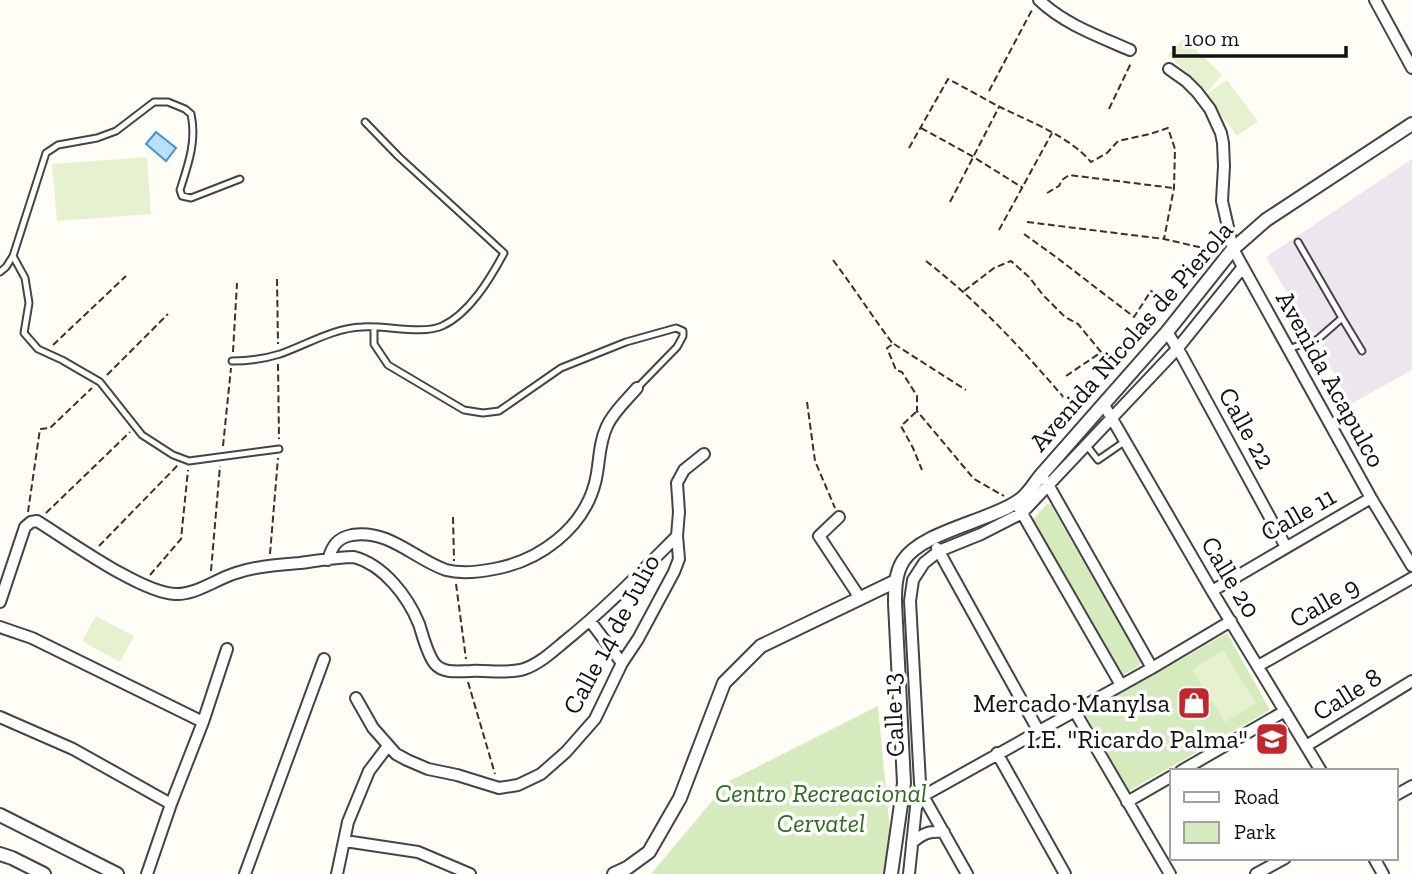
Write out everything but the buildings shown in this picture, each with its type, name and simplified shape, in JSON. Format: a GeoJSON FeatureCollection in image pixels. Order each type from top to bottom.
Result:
{"type":"FeatureCollection","features":[{"type":"Feature","properties":{"kind":"street"},"geometry":{"type":"LineString","coordinates":[[1375,0],[1412,68]]}},
{"type":"Feature","properties":{"kind":"street"},"geometry":{"type":"LineString","coordinates":[[1039,1],[1049,10],[1131,55]]}},
{"type":"Feature","properties":{"kind":"street","name":"Avenida Acapulco"},"geometry":{"type":"LineString","coordinates":[[1168,69],[1197,92],[1221,133],[1224,154],[1222,201],[1231,252],[1243,267],[1371,498],[1412,566]]}},
{"type":"Feature","properties":{"kind":"street","name":"Avenida Nicolas de Pierola"},"geometry":{"type":"LineString","coordinates":[[896,581],[903,561],[916,548],[932,539],[1019,508],[1023,498],[1042,474],[1167,332],[1231,252],[1266,220],[1412,124]]}},
{"type":"Feature","properties":{"kind":"street"},"geometry":{"type":"LineString","coordinates":[[939,551],[981,534],[1048,486],[1177,349],[1243,267]]}},
{"type":"Feature","properties":{"kind":"street","name":"Calle 22"},"geometry":{"type":"LineString","coordinates":[[1167,332],[1286,547]]}},
{"type":"Feature","properties":{"kind":"street"},"geometry":{"type":"LineString","coordinates":[[328,560],[332,547],[341,538],[366,534],[382,538],[454,572],[493,570],[519,563],[539,553],[567,531],[584,509],[593,491],[600,445],[607,426],[637,388]]}},
{"type":"Feature","properties":{"kind":"street","name":"Calle 20"},"geometry":{"type":"LineString","coordinates":[[1104,405],[1320,769]]}},
{"type":"Feature","properties":{"kind":"street","name":"Calle 14 de Julio"},"geometry":{"type":"LineString","coordinates":[[499,788],[509,788],[541,775],[595,719],[622,663],[674,572],[679,559],[678,479],[688,466],[704,454]]}},
{"type":"Feature","properties":{"kind":"street"},"geometry":{"type":"LineString","coordinates":[[1042,474],[1152,668]]}},
{"type":"Feature","properties":{"kind":"street","name":"Calle 11"},"geometry":{"type":"LineString","coordinates":[[1212,591],[1371,498]]}},
{"type":"Feature","properties":{"kind":"street"},"geometry":{"type":"LineString","coordinates":[[1019,508],[1121,685]]}},
{"type":"Feature","properties":{"kind":"street"},"geometry":{"type":"LineString","coordinates":[[839,517],[819,536],[860,598]]}},
{"type":"Feature","properties":{"kind":"street"},"geometry":{"type":"LineString","coordinates":[[0,602],[21,536],[32,522],[143,584],[172,594],[183,594],[235,573],[269,566],[348,557],[360,559],[381,572],[398,589],[414,613],[435,663],[452,672],[513,671],[526,668],[546,657],[590,621],[677,536]]}},
{"type":"Feature","properties":{"kind":"street"},"geometry":{"type":"LineString","coordinates":[[932,539],[1038,730]]}},
{"type":"Feature","properties":{"kind":"street","name":"Calle 13"},"geometry":{"type":"LineString","coordinates":[[939,551],[924,563],[914,580],[910,601],[920,783],[923,796],[967,874]]}},
{"type":"Feature","properties":{"kind":"street","name":"Calle 9"},"geometry":{"type":"LineString","coordinates":[[1258,666],[1412,578]]}},
{"type":"Feature","properties":{"kind":"street"},"geometry":{"type":"LineString","coordinates":[[614,874],[649,852],[680,798],[724,682],[761,646],[896,581],[904,783],[891,874]]}},
{"type":"Feature","properties":{"kind":"street"},"geometry":{"type":"LineString","coordinates":[[590,621],[622,663]]}},
{"type":"Feature","properties":{"kind":"street"},"geometry":{"type":"LineString","coordinates":[[909,874],[916,807],[923,796],[1231,621]]}},
{"type":"Feature","properties":{"kind":"street"},"geometry":{"type":"LineString","coordinates":[[0,627],[32,638],[203,722]]}},
{"type":"Feature","properties":{"kind":"street"},"geometry":{"type":"LineString","coordinates":[[147,874],[227,649]]}},
{"type":"Feature","properties":{"kind":"street"},"geometry":{"type":"LineString","coordinates":[[245,874],[324,659]]}},
{"type":"Feature","properties":{"kind":"street","name":"Calle 8"},"geometry":{"type":"LineString","coordinates":[[1306,746],[1412,681]]}},
{"type":"Feature","properties":{"kind":"street"},"geometry":{"type":"LineString","coordinates":[[356,698],[373,728],[388,746],[407,760],[428,769],[499,788]]}},
{"type":"Feature","properties":{"kind":"street"},"geometry":{"type":"LineString","coordinates":[[1074,710],[1170,874]]}},
{"type":"Feature","properties":{"kind":"street"},"geometry":{"type":"LineString","coordinates":[[1184,769],[1285,711]]}},
{"type":"Feature","properties":{"kind":"street"},"geometry":{"type":"LineString","coordinates":[[0,717],[73,750],[171,804]]}},
{"type":"Feature","properties":{"kind":"street"},"geometry":{"type":"LineString","coordinates":[[337,874],[348,822],[369,771],[388,746]]}},
{"type":"Feature","properties":{"kind":"street"},"geometry":{"type":"LineString","coordinates":[[997,753],[1065,874]]}},
{"type":"Feature","properties":{"kind":"street"},"geometry":{"type":"LineString","coordinates":[[1127,802],[1170,777]]}},
{"type":"Feature","properties":{"kind":"street"},"geometry":{"type":"LineString","coordinates":[[0,815],[117,874]]}},
{"type":"Feature","properties":{"kind":"street"},"geometry":{"type":"LineString","coordinates":[[912,843],[929,831],[944,832]]}},
{"type":"Feature","properties":{"kind":"street"},"geometry":{"type":"LineString","coordinates":[[345,841],[418,852],[470,874]]}},
{"type":"Feature","properties":{"kind":"street"},"geometry":{"type":"LineString","coordinates":[[0,855],[44,874]]}},
{"type":"Feature","properties":{"kind":"street"},"geometry":{"type":"LineString","coordinates":[[1256,874],[1280,860]]}},
{"type":"Feature","properties":{"kind":"lane"},"geometry":{"type":"LineString","coordinates":[[0,272],[13,256],[46,153],[58,145],[97,138],[116,131],[154,102],[168,102],[191,114],[194,135],[190,161],[180,190],[182,195],[191,198],[240,179]]}},
{"type":"Feature","properties":{"kind":"lane"},"geometry":{"type":"LineString","coordinates":[[232,361],[252,361],[360,327],[428,330],[444,325],[466,309],[491,278],[504,253],[398,156],[365,122]]}},
{"type":"Feature","properties":{"kind":"lane"},"geometry":{"type":"LineString","coordinates":[[1297,242],[1362,351]]}},
{"type":"Feature","properties":{"kind":"lane"},"geometry":{"type":"LineString","coordinates":[[13,256],[25,278],[29,303],[24,333],[38,349],[100,383],[142,435],[173,455],[187,460],[279,449]]}},
{"type":"Feature","properties":{"kind":"lane"},"geometry":{"type":"LineString","coordinates":[[1288,349],[1318,339],[1342,318]]}},
{"type":"Feature","properties":{"kind":"lane"},"geometry":{"type":"LineString","coordinates":[[374,327],[374,344],[388,365],[464,410],[483,413],[499,411],[561,368],[626,342],[676,328],[683,331],[677,347],[637,388]]}},
{"type":"Feature","properties":{"kind":"lane"},"geometry":{"type":"LineString","coordinates":[[1087,446],[1098,460],[1125,442]]}},
{"type":"Feature","properties":{"kind":"path"},"geometry":{"type":"LineString","coordinates":[[989,91],[1031,9],[1039,1]]}},
{"type":"Feature","properties":{"kind":"path"},"geometry":{"type":"LineString","coordinates":[[1109,109],[1131,55]]}},
{"type":"Feature","properties":{"kind":"path"},"geometry":{"type":"LineString","coordinates":[[909,148],[948,79],[999,107],[1028,119],[1084,153],[1091,162],[1107,153],[1118,141],[1168,128],[1175,149],[1174,188],[1164,239]]}},
{"type":"Feature","properties":{"kind":"path"},"geometry":{"type":"LineString","coordinates":[[950,202],[999,107]]}},
{"type":"Feature","properties":{"kind":"path"},"geometry":{"type":"LineString","coordinates":[[921,127],[1023,188]]}},
{"type":"Feature","properties":{"kind":"path"},"geometry":{"type":"LineString","coordinates":[[999,230],[1052,133]]}},
{"type":"Feature","properties":{"kind":"path"},"geometry":{"type":"LineString","coordinates":[[1047,193],[1059,186],[1069,175],[1174,188]]}},
{"type":"Feature","properties":{"kind":"path"},"geometry":{"type":"LineString","coordinates":[[1027,222],[1164,239],[1231,252]]}},
{"type":"Feature","properties":{"kind":"path"},"geometry":{"type":"LineString","coordinates":[[1024,234],[1134,317],[1151,291],[1184,311]]}},
{"type":"Feature","properties":{"kind":"path"},"geometry":{"type":"LineString","coordinates":[[833,260],[893,344],[965,390]]}},
{"type":"Feature","properties":{"kind":"path"},"geometry":{"type":"LineString","coordinates":[[926,261],[963,291],[1024,351],[1086,424]]}},
{"type":"Feature","properties":{"kind":"path"},"geometry":{"type":"LineString","coordinates":[[963,291],[994,268],[1011,261],[1065,317],[1078,324],[1122,384]]}},
{"type":"Feature","properties":{"kind":"path"},"geometry":{"type":"LineString","coordinates":[[46,353],[126,276]]}},
{"type":"Feature","properties":{"kind":"path"},"geometry":{"type":"LineString","coordinates":[[269,566],[279,449],[276,279]]}},
{"type":"Feature","properties":{"kind":"path"},"geometry":{"type":"LineString","coordinates":[[210,583],[237,283]]}},
{"type":"Feature","properties":{"kind":"path"},"geometry":{"type":"LineString","coordinates":[[32,522],[40,429],[50,428],[86,391],[100,383],[168,314]]}},
{"type":"Feature","properties":{"kind":"path"},"geometry":{"type":"LineString","coordinates":[[893,344],[887,348],[896,370],[902,372],[917,396],[917,411],[974,479],[1019,508]]}},
{"type":"Feature","properties":{"kind":"path"},"geometry":{"type":"LineString","coordinates":[[1066,376],[1101,352]]}},
{"type":"Feature","properties":{"kind":"path"},"geometry":{"type":"LineString","coordinates":[[807,402],[815,461],[839,517]]}},
{"type":"Feature","properties":{"kind":"path"},"geometry":{"type":"LineString","coordinates":[[917,411],[901,426],[922,470]]}},
{"type":"Feature","properties":{"kind":"path"},"geometry":{"type":"LineString","coordinates":[[32,522],[135,427]]}},
{"type":"Feature","properties":{"kind":"path"},"geometry":{"type":"LineString","coordinates":[[91,554],[187,460]]}},
{"type":"Feature","properties":{"kind":"path"},"geometry":{"type":"LineString","coordinates":[[143,584],[181,539],[187,460]]}},
{"type":"Feature","properties":{"kind":"path"},"geometry":{"type":"LineString","coordinates":[[453,517],[454,572],[468,682],[499,788]]}},
{"type":"Feature","properties":{"kind":"shaded area"},"geometry":{"type":"Polygon","coordinates":[[[1412,159],[1412,370],[1351,404],[1320,349],[1326,341],[1322,332],[1310,332],[1266,257],[1412,159]]]}},
{"type":"Feature","properties":{"kind":"green space"},"geometry":{"type":"Polygon","coordinates":[[[1184,38],[1222,75],[1207,92],[1168,55],[1184,38]]]}},
{"type":"Feature","properties":{"kind":"green space"},"geometry":{"type":"Polygon","coordinates":[[[1227,80],[1258,121],[1237,136],[1206,95],[1227,80]]]}},
{"type":"Feature","properties":{"kind":"green space"},"geometry":{"type":"Polygon","coordinates":[[[147,157],[151,214],[57,221],[52,164],[147,157]]]}},
{"type":"Feature","properties":{"kind":"green space"},"geometry":{"type":"Polygon","coordinates":[[[1047,504],[1051,505],[1141,662],[1139,666],[1119,677],[1030,523],[1047,504]]]}},
{"type":"Feature","properties":{"kind":"green space"},"geometry":{"type":"Polygon","coordinates":[[[96,616],[134,636],[120,662],[82,641],[96,616]]]}},
{"type":"Feature","properties":{"kind":"green space"},"geometry":{"type":"Polygon","coordinates":[[[1227,633],[1270,710],[1129,791],[1085,714],[1227,633]]]}},
{"type":"Feature","properties":{"kind":"green space"},"geometry":{"type":"Polygon","coordinates":[[[1223,650],[1256,703],[1225,722],[1192,670],[1223,650]]]}},
{"type":"Feature","properties":{"kind":"green space","name":"Centro Recreacional Cervatel"},"geometry":{"type":"Polygon","coordinates":[[[878,706],[894,874],[651,874],[729,781],[878,706]]]}},
{"type":"Feature","properties":{"kind":"water"},"geometry":{"type":"Polygon","coordinates":[[[156,132],[176,148],[166,161],[146,144],[156,132]]]}},
{"type":"Feature","properties":{"kind":"place","name":"Mercado Manylsa"},"geometry":{"type":"Point","coordinates":[1194,703]}},
{"type":"Feature","properties":{"kind":"place","name":"I.E. \"Ricardo Palma\""},"geometry":{"type":"Point","coordinates":[1272,739]}}]}
